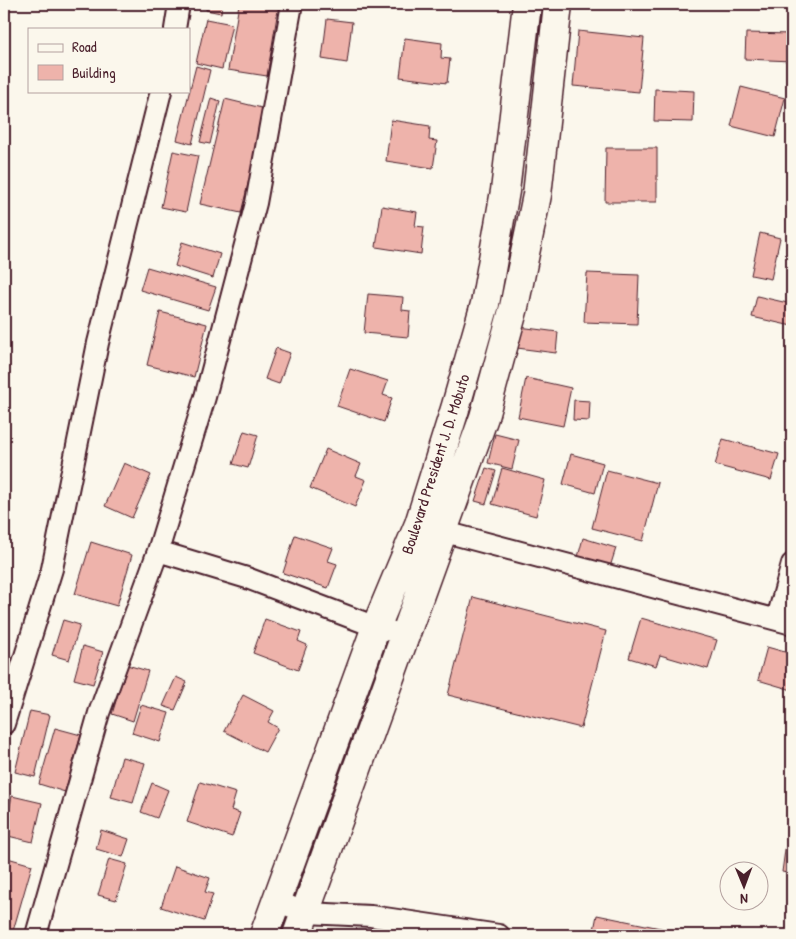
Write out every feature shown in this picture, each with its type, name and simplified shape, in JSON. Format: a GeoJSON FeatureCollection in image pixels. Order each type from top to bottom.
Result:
{"type":"FeatureCollection","features":[{"type":"Feature","properties":{"kind":"street"},"geometry":{"type":"LineString","coordinates":[[175,28],[179,4]]}},
{"type":"Feature","properties":{"kind":"street"},"geometry":{"type":"LineString","coordinates":[[36,935],[99,714],[158,551],[205,397],[256,203],[292,4]]}},
{"type":"Feature","properties":{"kind":"street","name":"Boulevard President J. D. Mobuto"},"geometry":{"type":"LineString","coordinates":[[264,935],[376,627],[419,524],[485,304],[505,191],[527,4]]}},
{"type":"Feature","properties":{"kind":"street","name":"Boulevard President J. D. Mobuto"},"geometry":{"type":"LineString","coordinates":[[302,924],[404,635],[444,533],[484,417],[516,298],[537,195],[558,4]]}},
{"type":"Feature","properties":{"kind":"street"},"geometry":{"type":"LineString","coordinates":[[4,724],[52,569],[98,343],[161,92]]}},
{"type":"Feature","properties":{"kind":"street"},"geometry":{"type":"LineString","coordinates":[[419,524],[444,533],[785,622],[792,564]]}},
{"type":"Feature","properties":{"kind":"street"},"geometry":{"type":"LineString","coordinates":[[158,551],[247,578],[376,627],[404,635]]}},
{"type":"Feature","properties":{"kind":"street"},"geometry":{"type":"LineString","coordinates":[[277,901],[302,924],[371,916],[499,935]]}},
{"type":"Feature","properties":{"kind":"building"},"geometry":{"type":"Polygon","coordinates":[[[207,4],[222,4],[221,13],[206,10],[207,4]]]}},
{"type":"Feature","properties":{"kind":"building"},"geometry":{"type":"Polygon","coordinates":[[[239,4],[279,4],[267,76],[228,70],[239,4]]]}},
{"type":"Feature","properties":{"kind":"building"},"geometry":{"type":"Polygon","coordinates":[[[206,19],[232,24],[222,69],[196,63],[206,19]]]}},
{"type":"Feature","properties":{"kind":"building"},"geometry":{"type":"Polygon","coordinates":[[[327,19],[352,22],[347,63],[322,59],[327,19]]]}},
{"type":"Feature","properties":{"kind":"building"},"geometry":{"type":"Polygon","coordinates":[[[578,31],[644,38],[639,92],[573,86],[578,31]]]}},
{"type":"Feature","properties":{"kind":"building"},"geometry":{"type":"Polygon","coordinates":[[[746,33],[792,34],[792,61],[745,59],[746,33]]]}},
{"type":"Feature","properties":{"kind":"building"},"geometry":{"type":"Polygon","coordinates":[[[405,38],[442,43],[441,58],[450,59],[447,83],[400,77],[405,38]]]}},
{"type":"Feature","properties":{"kind":"building"},"geometry":{"type":"Polygon","coordinates":[[[196,66],[210,70],[192,144],[177,140],[196,66]]]}},
{"type":"Feature","properties":{"kind":"building"},"geometry":{"type":"Polygon","coordinates":[[[741,87],[785,98],[775,137],[731,126],[741,87]]]}},
{"type":"Feature","properties":{"kind":"building"},"geometry":{"type":"Polygon","coordinates":[[[655,89],[694,91],[693,122],[654,121],[655,89]]]}},
{"type":"Feature","properties":{"kind":"building"},"geometry":{"type":"Polygon","coordinates":[[[211,98],[220,101],[210,144],[200,142],[211,98]]]}},
{"type":"Feature","properties":{"kind":"building"},"geometry":{"type":"Polygon","coordinates":[[[225,99],[266,109],[241,213],[200,204],[225,99]]]}},
{"type":"Feature","properties":{"kind":"building"},"geometry":{"type":"Polygon","coordinates":[[[391,120],[430,126],[429,140],[437,141],[433,168],[386,161],[391,120]]]}},
{"type":"Feature","properties":{"kind":"building"},"geometry":{"type":"Polygon","coordinates":[[[606,148],[657,148],[657,202],[605,202],[606,148]]]}},
{"type":"Feature","properties":{"kind":"building"},"geometry":{"type":"Polygon","coordinates":[[[173,151],[198,156],[186,212],[161,207],[173,151]]]}},
{"type":"Feature","properties":{"kind":"building"},"geometry":{"type":"Polygon","coordinates":[[[382,206],[417,212],[415,226],[424,227],[421,254],[376,247],[382,206]]]}},
{"type":"Feature","properties":{"kind":"building"},"geometry":{"type":"Polygon","coordinates":[[[760,233],[780,238],[771,279],[751,275],[760,233]]]}},
{"type":"Feature","properties":{"kind":"building"},"geometry":{"type":"Polygon","coordinates":[[[182,242],[220,254],[213,278],[175,266],[182,242]]]}},
{"type":"Feature","properties":{"kind":"building"},"geometry":{"type":"Polygon","coordinates":[[[147,267],[216,287],[208,310],[140,290],[147,267]]]}},
{"type":"Feature","properties":{"kind":"building"},"geometry":{"type":"Polygon","coordinates":[[[587,273],[639,275],[637,324],[584,322],[587,273]]]}},
{"type":"Feature","properties":{"kind":"building"},"geometry":{"type":"Polygon","coordinates":[[[368,294],[403,297],[402,310],[410,311],[408,337],[364,333],[368,294]]]}},
{"type":"Feature","properties":{"kind":"building"},"geometry":{"type":"Polygon","coordinates":[[[757,296],[792,304],[792,326],[752,317],[757,296]]]}},
{"type":"Feature","properties":{"kind":"building"},"geometry":{"type":"Polygon","coordinates":[[[160,312],[207,324],[194,377],[147,365],[160,312]]]}},
{"type":"Feature","properties":{"kind":"building"},"geometry":{"type":"Polygon","coordinates":[[[519,327],[558,332],[556,353],[517,348],[519,327]]]}},
{"type":"Feature","properties":{"kind":"building"},"geometry":{"type":"Polygon","coordinates":[[[276,348],[290,353],[279,384],[265,379],[276,348]]]}},
{"type":"Feature","properties":{"kind":"building"},"geometry":{"type":"Polygon","coordinates":[[[350,369],[388,381],[383,395],[392,398],[384,422],[337,406],[350,369]]]}},
{"type":"Feature","properties":{"kind":"building"},"geometry":{"type":"Polygon","coordinates":[[[526,378],[571,388],[563,426],[518,417],[526,378]]]}},
{"type":"Feature","properties":{"kind":"building"},"geometry":{"type":"Polygon","coordinates":[[[574,400],[590,401],[589,421],[573,420],[574,400]]]}},
{"type":"Feature","properties":{"kind":"building"},"geometry":{"type":"Polygon","coordinates":[[[244,431],[258,435],[248,468],[233,464],[244,431]]]}},
{"type":"Feature","properties":{"kind":"building"},"geometry":{"type":"Polygon","coordinates":[[[495,434],[519,440],[512,469],[488,463],[495,434]]]}},
{"type":"Feature","properties":{"kind":"building"},"geometry":{"type":"Polygon","coordinates":[[[723,439],[779,454],[771,480],[715,465],[723,439]]]}},
{"type":"Feature","properties":{"kind":"building"},"geometry":{"type":"Polygon","coordinates":[[[326,449],[361,464],[356,476],[366,480],[355,507],[310,488],[326,449]]]}},
{"type":"Feature","properties":{"kind":"building"},"geometry":{"type":"Polygon","coordinates":[[[571,454],[603,463],[595,493],[563,484],[571,454]]]}},
{"type":"Feature","properties":{"kind":"building"},"geometry":{"type":"Polygon","coordinates":[[[124,463],[151,475],[132,518],[105,506],[124,463]]]}},
{"type":"Feature","properties":{"kind":"building"},"geometry":{"type":"Polygon","coordinates":[[[486,468],[496,471],[486,504],[475,501],[486,468]]]}},
{"type":"Feature","properties":{"kind":"building"},"geometry":{"type":"Polygon","coordinates":[[[502,468],[545,480],[536,516],[492,504],[502,468]]]}},
{"type":"Feature","properties":{"kind":"building"},"geometry":{"type":"Polygon","coordinates":[[[607,470],[658,483],[643,541],[592,528],[607,470]]]}},
{"type":"Feature","properties":{"kind":"building"},"geometry":{"type":"Polygon","coordinates":[[[295,535],[333,548],[328,561],[337,564],[328,588],[283,573],[295,535]]]}},
{"type":"Feature","properties":{"kind":"building"},"geometry":{"type":"Polygon","coordinates":[[[583,538],[616,548],[610,567],[578,557],[583,538]]]}},
{"type":"Feature","properties":{"kind":"building"},"geometry":{"type":"Polygon","coordinates":[[[91,542],[132,555],[117,606],[75,594],[91,542]]]}},
{"type":"Feature","properties":{"kind":"building"},"geometry":{"type":"Polygon","coordinates":[[[473,597],[606,631],[581,728],[448,695],[473,597]]]}},
{"type":"Feature","properties":{"kind":"building"},"geometry":{"type":"Polygon","coordinates":[[[641,618],[717,640],[708,669],[660,655],[656,666],[629,658],[641,618]]]}},
{"type":"Feature","properties":{"kind":"building"},"geometry":{"type":"Polygon","coordinates":[[[265,619],[301,632],[298,641],[307,645],[298,670],[253,653],[265,619]]]}},
{"type":"Feature","properties":{"kind":"building"},"geometry":{"type":"Polygon","coordinates":[[[63,620],[80,625],[69,660],[52,655],[63,620]]]}},
{"type":"Feature","properties":{"kind":"building"},"geometry":{"type":"Polygon","coordinates":[[[83,646],[103,652],[93,684],[74,679],[83,646]]]}},
{"type":"Feature","properties":{"kind":"building"},"geometry":{"type":"Polygon","coordinates":[[[767,647],[792,654],[792,690],[758,680],[767,647]]]}},
{"type":"Feature","properties":{"kind":"building"},"geometry":{"type":"Polygon","coordinates":[[[127,665],[148,671],[133,721],[112,714],[127,665]]]}},
{"type":"Feature","properties":{"kind":"building"},"geometry":{"type":"Polygon","coordinates":[[[176,677],[187,682],[175,710],[163,706],[176,677]]]}},
{"type":"Feature","properties":{"kind":"building"},"geometry":{"type":"Polygon","coordinates":[[[243,695],[274,711],[268,722],[278,728],[265,752],[224,731],[243,695]]]}},
{"type":"Feature","properties":{"kind":"building"},"geometry":{"type":"Polygon","coordinates":[[[141,705],[169,713],[160,742],[132,733],[141,705]]]}},
{"type":"Feature","properties":{"kind":"building"},"geometry":{"type":"Polygon","coordinates":[[[30,711],[50,715],[35,777],[15,772],[30,711]]]}},
{"type":"Feature","properties":{"kind":"building"},"geometry":{"type":"Polygon","coordinates":[[[55,728],[81,735],[65,792],[39,784],[55,728]]]}},
{"type":"Feature","properties":{"kind":"building"},"geometry":{"type":"Polygon","coordinates":[[[122,757],[145,763],[133,803],[111,797],[122,757]]]}},
{"type":"Feature","properties":{"kind":"building"},"geometry":{"type":"Polygon","coordinates":[[[200,782],[236,793],[231,810],[240,813],[232,837],[187,822],[200,782]]]}},
{"type":"Feature","properties":{"kind":"building"},"geometry":{"type":"Polygon","coordinates":[[[152,783],[168,790],[157,818],[141,812],[152,783]]]}},
{"type":"Feature","properties":{"kind":"building"},"geometry":{"type":"Polygon","coordinates":[[[12,796],[42,803],[33,842],[4,835],[12,796]]]}},
{"type":"Feature","properties":{"kind":"building"},"geometry":{"type":"Polygon","coordinates":[[[789,821],[792,821],[792,874],[782,872],[789,821]]]}},
{"type":"Feature","properties":{"kind":"building"},"geometry":{"type":"Polygon","coordinates":[[[101,830],[129,839],[123,857],[96,849],[101,830]]]}},
{"type":"Feature","properties":{"kind":"building"},"geometry":{"type":"Polygon","coordinates":[[[4,857],[32,865],[13,931],[4,929],[4,857]]]}},
{"type":"Feature","properties":{"kind":"building"},"geometry":{"type":"Polygon","coordinates":[[[109,859],[127,864],[116,900],[98,895],[109,859]]]}},
{"type":"Feature","properties":{"kind":"building"},"geometry":{"type":"Polygon","coordinates":[[[175,866],[210,878],[205,892],[213,894],[204,921],[161,907],[175,866]]]}},
{"type":"Feature","properties":{"kind":"building"},"geometry":{"type":"Polygon","coordinates":[[[597,915],[670,930],[669,935],[593,935],[597,915]]]}}]}
